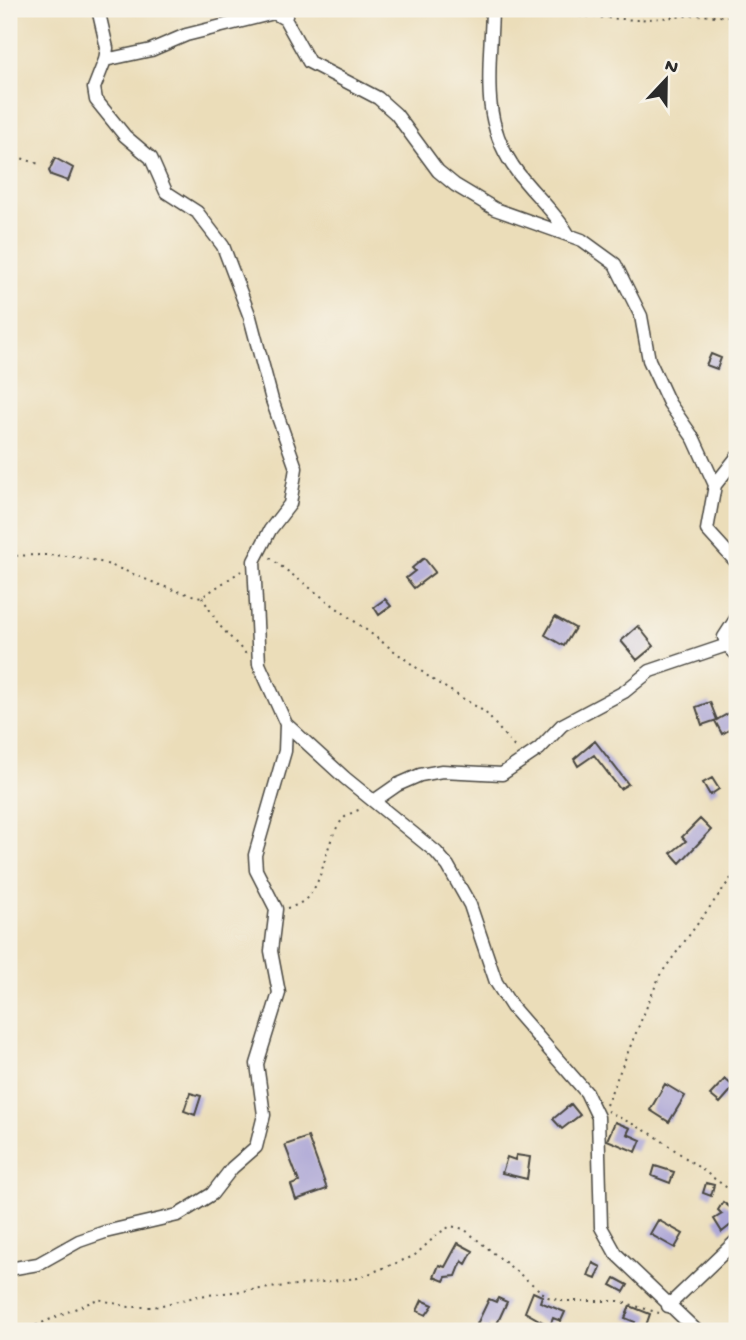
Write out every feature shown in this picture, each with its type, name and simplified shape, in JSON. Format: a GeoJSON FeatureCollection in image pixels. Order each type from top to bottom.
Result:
{"type":"FeatureCollection","features":[{"type":"Feature","properties":{"kind":"street"},"geometry":{"type":"LineString","coordinates":[[98,9],[106,37],[106,60],[95,82],[96,100],[119,130],[151,158],[166,192],[197,212],[223,246],[250,317],[272,400],[296,468],[294,492],[254,561],[259,664],[286,724],[448,866],[470,905],[496,982],[512,1007],[586,1092],[600,1127],[598,1193],[601,1227],[616,1254],[664,1310],[696,1331]]}},
{"type":"Feature","properties":{"kind":"street"},"geometry":{"type":"LineString","coordinates":[[492,9],[488,94],[498,141],[519,174],[568,234]]}},
{"type":"Feature","properties":{"kind":"street"},"geometry":{"type":"LineString","coordinates":[[106,60],[151,50],[186,35],[274,13],[287,14],[309,62],[378,98],[396,114],[439,171],[455,185],[495,209],[568,234],[615,264],[641,316],[649,360],[669,403],[694,439],[715,485]]}},
{"type":"Feature","properties":{"kind":"street"},"geometry":{"type":"LineString","coordinates":[[737,457],[715,485],[707,530],[737,563]]}},
{"type":"Feature","properties":{"kind":"street"},"geometry":{"type":"LineString","coordinates":[[737,617],[727,629],[727,645],[737,655]]}},
{"type":"Feature","properties":{"kind":"street"},"geometry":{"type":"LineString","coordinates":[[374,801],[397,785],[421,775],[442,771],[502,774],[526,759],[562,725],[624,692],[650,671],[727,645]]}},
{"type":"Feature","properties":{"kind":"street"},"geometry":{"type":"LineString","coordinates":[[9,1269],[38,1264],[79,1241],[105,1232],[178,1215],[212,1194],[232,1168],[256,1147],[264,1115],[257,1064],[278,993],[271,951],[276,909],[257,870],[255,855],[285,751],[286,724]]}},
{"type":"Feature","properties":{"kind":"street"},"geometry":{"type":"LineString","coordinates":[[664,1310],[737,1240]]}},
{"type":"Feature","properties":{"kind":"path"},"geometry":{"type":"LineString","coordinates":[[492,9],[637,20],[698,15],[737,18]]}},
{"type":"Feature","properties":{"kind":"path"},"geometry":{"type":"LineString","coordinates":[[9,153],[39,164]]}},
{"type":"Feature","properties":{"kind":"path"},"geometry":{"type":"LineString","coordinates":[[9,555],[57,554],[86,559],[167,588],[202,597],[231,640],[259,664]]}},
{"type":"Feature","properties":{"kind":"path"},"geometry":{"type":"LineString","coordinates":[[202,597],[254,561],[267,556],[433,680],[485,712],[526,759]]}},
{"type":"Feature","properties":{"kind":"path"},"geometry":{"type":"LineString","coordinates":[[276,909],[300,905],[310,897],[341,821],[374,801]]}},
{"type":"Feature","properties":{"kind":"path"},"geometry":{"type":"LineString","coordinates":[[737,870],[660,975],[605,1104],[607,1111],[654,1135],[737,1195]]}},
{"type":"Feature","properties":{"kind":"path"},"geometry":{"type":"LineString","coordinates":[[23,1331],[98,1299],[129,1307],[153,1307],[198,1296],[358,1278],[414,1256],[439,1233],[451,1226],[464,1229],[548,1297],[561,1301],[619,1301],[664,1310]]}},
{"type":"Feature","properties":{"kind":"building"},"geometry":{"type":"Polygon","coordinates":[[[55,158],[73,168],[68,181],[51,175],[49,171],[55,158]]]}},
{"type":"Feature","properties":{"kind":"building"},"geometry":{"type":"Polygon","coordinates":[[[711,354],[721,358],[717,369],[706,365],[711,354]]]}},
{"type":"Feature","properties":{"kind":"building"},"geometry":{"type":"Polygon","coordinates":[[[424,558],[435,572],[414,588],[406,578],[415,571],[412,568],[424,558]]]}},
{"type":"Feature","properties":{"kind":"building"},"geometry":{"type":"Polygon","coordinates":[[[385,599],[391,606],[379,615],[374,607],[385,599]]]}},
{"type":"Feature","properties":{"kind":"building"},"geometry":{"type":"Polygon","coordinates":[[[555,617],[575,628],[564,646],[545,635],[555,617]]]}},
{"type":"Feature","properties":{"kind":"building"},"geometry":{"type":"Polygon","coordinates":[[[638,626],[654,646],[637,660],[621,641],[638,626]]]}},
{"type":"Feature","properties":{"kind":"building"},"geometry":{"type":"Polygon","coordinates":[[[710,702],[717,720],[702,725],[696,707],[710,702]]]}},
{"type":"Feature","properties":{"kind":"building"},"geometry":{"type":"Polygon","coordinates":[[[733,711],[737,725],[722,734],[715,721],[733,711]]]}},
{"type":"Feature","properties":{"kind":"building"},"geometry":{"type":"Polygon","coordinates":[[[595,741],[628,784],[620,789],[594,755],[578,766],[574,759],[595,741]]]}},
{"type":"Feature","properties":{"kind":"building"},"geometry":{"type":"Polygon","coordinates":[[[712,778],[719,789],[710,795],[703,783],[712,778]]]}},
{"type":"Feature","properties":{"kind":"building"},"geometry":{"type":"Polygon","coordinates":[[[700,819],[711,830],[680,863],[671,853],[686,841],[682,837],[700,819]]]}},
{"type":"Feature","properties":{"kind":"building"},"geometry":{"type":"Polygon","coordinates":[[[725,1079],[734,1087],[720,1103],[710,1095],[725,1079]]]}},
{"type":"Feature","properties":{"kind":"building"},"geometry":{"type":"Polygon","coordinates":[[[665,1084],[685,1096],[669,1122],[650,1110],[665,1084]]]}},
{"type":"Feature","properties":{"kind":"building"},"geometry":{"type":"Polygon","coordinates":[[[190,1093],[201,1096],[195,1115],[184,1111],[190,1093]]]}},
{"type":"Feature","properties":{"kind":"building"},"geometry":{"type":"Polygon","coordinates":[[[571,1104],[580,1115],[562,1129],[553,1119],[571,1104]]]}},
{"type":"Feature","properties":{"kind":"building"},"geometry":{"type":"Polygon","coordinates":[[[615,1122],[630,1128],[627,1134],[641,1140],[636,1152],[607,1140],[615,1122]]]}},
{"type":"Feature","properties":{"kind":"building"},"geometry":{"type":"Polygon","coordinates":[[[308,1137],[327,1189],[296,1200],[291,1185],[299,1182],[285,1145],[308,1137]]]}},
{"type":"Feature","properties":{"kind":"building"},"geometry":{"type":"Polygon","coordinates":[[[516,1155],[530,1157],[527,1179],[502,1173],[507,1157],[515,1160],[516,1155]]]}},
{"type":"Feature","properties":{"kind":"building"},"geometry":{"type":"Polygon","coordinates":[[[655,1166],[674,1172],[670,1183],[652,1176],[655,1166]]]}},
{"type":"Feature","properties":{"kind":"building"},"geometry":{"type":"Polygon","coordinates":[[[706,1183],[714,1185],[711,1196],[703,1193],[706,1183]]]}},
{"type":"Feature","properties":{"kind":"building"},"geometry":{"type":"Polygon","coordinates":[[[723,1202],[731,1208],[735,1206],[737,1220],[722,1232],[714,1219],[722,1214],[718,1210],[723,1202]]]}},
{"type":"Feature","properties":{"kind":"building"},"geometry":{"type":"Polygon","coordinates":[[[658,1220],[683,1234],[675,1248],[650,1234],[658,1220]]]}},
{"type":"Feature","properties":{"kind":"building"},"geometry":{"type":"Polygon","coordinates":[[[458,1243],[473,1251],[466,1264],[462,1261],[456,1276],[446,1277],[444,1281],[434,1277],[439,1265],[445,1267],[458,1243]]]}},
{"type":"Feature","properties":{"kind":"building"},"geometry":{"type":"Polygon","coordinates":[[[593,1263],[601,1267],[596,1279],[588,1276],[593,1263]]]}},
{"type":"Feature","properties":{"kind":"building"},"geometry":{"type":"Polygon","coordinates":[[[615,1278],[628,1285],[624,1292],[611,1285],[615,1278]]]}},
{"type":"Feature","properties":{"kind":"building"},"geometry":{"type":"Polygon","coordinates":[[[533,1292],[542,1296],[540,1302],[565,1312],[561,1321],[553,1318],[550,1326],[525,1312],[533,1292]]]}},
{"type":"Feature","properties":{"kind":"building"},"geometry":{"type":"Polygon","coordinates":[[[498,1298],[507,1302],[496,1326],[490,1324],[488,1329],[477,1324],[489,1299],[496,1302],[498,1298]]]}},
{"type":"Feature","properties":{"kind":"building"},"geometry":{"type":"Polygon","coordinates":[[[422,1300],[433,1305],[426,1315],[417,1311],[422,1300]]]}},
{"type":"Feature","properties":{"kind":"building"},"geometry":{"type":"Polygon","coordinates":[[[630,1306],[650,1314],[644,1331],[631,1331],[635,1322],[625,1318],[630,1306]]]}}]}
